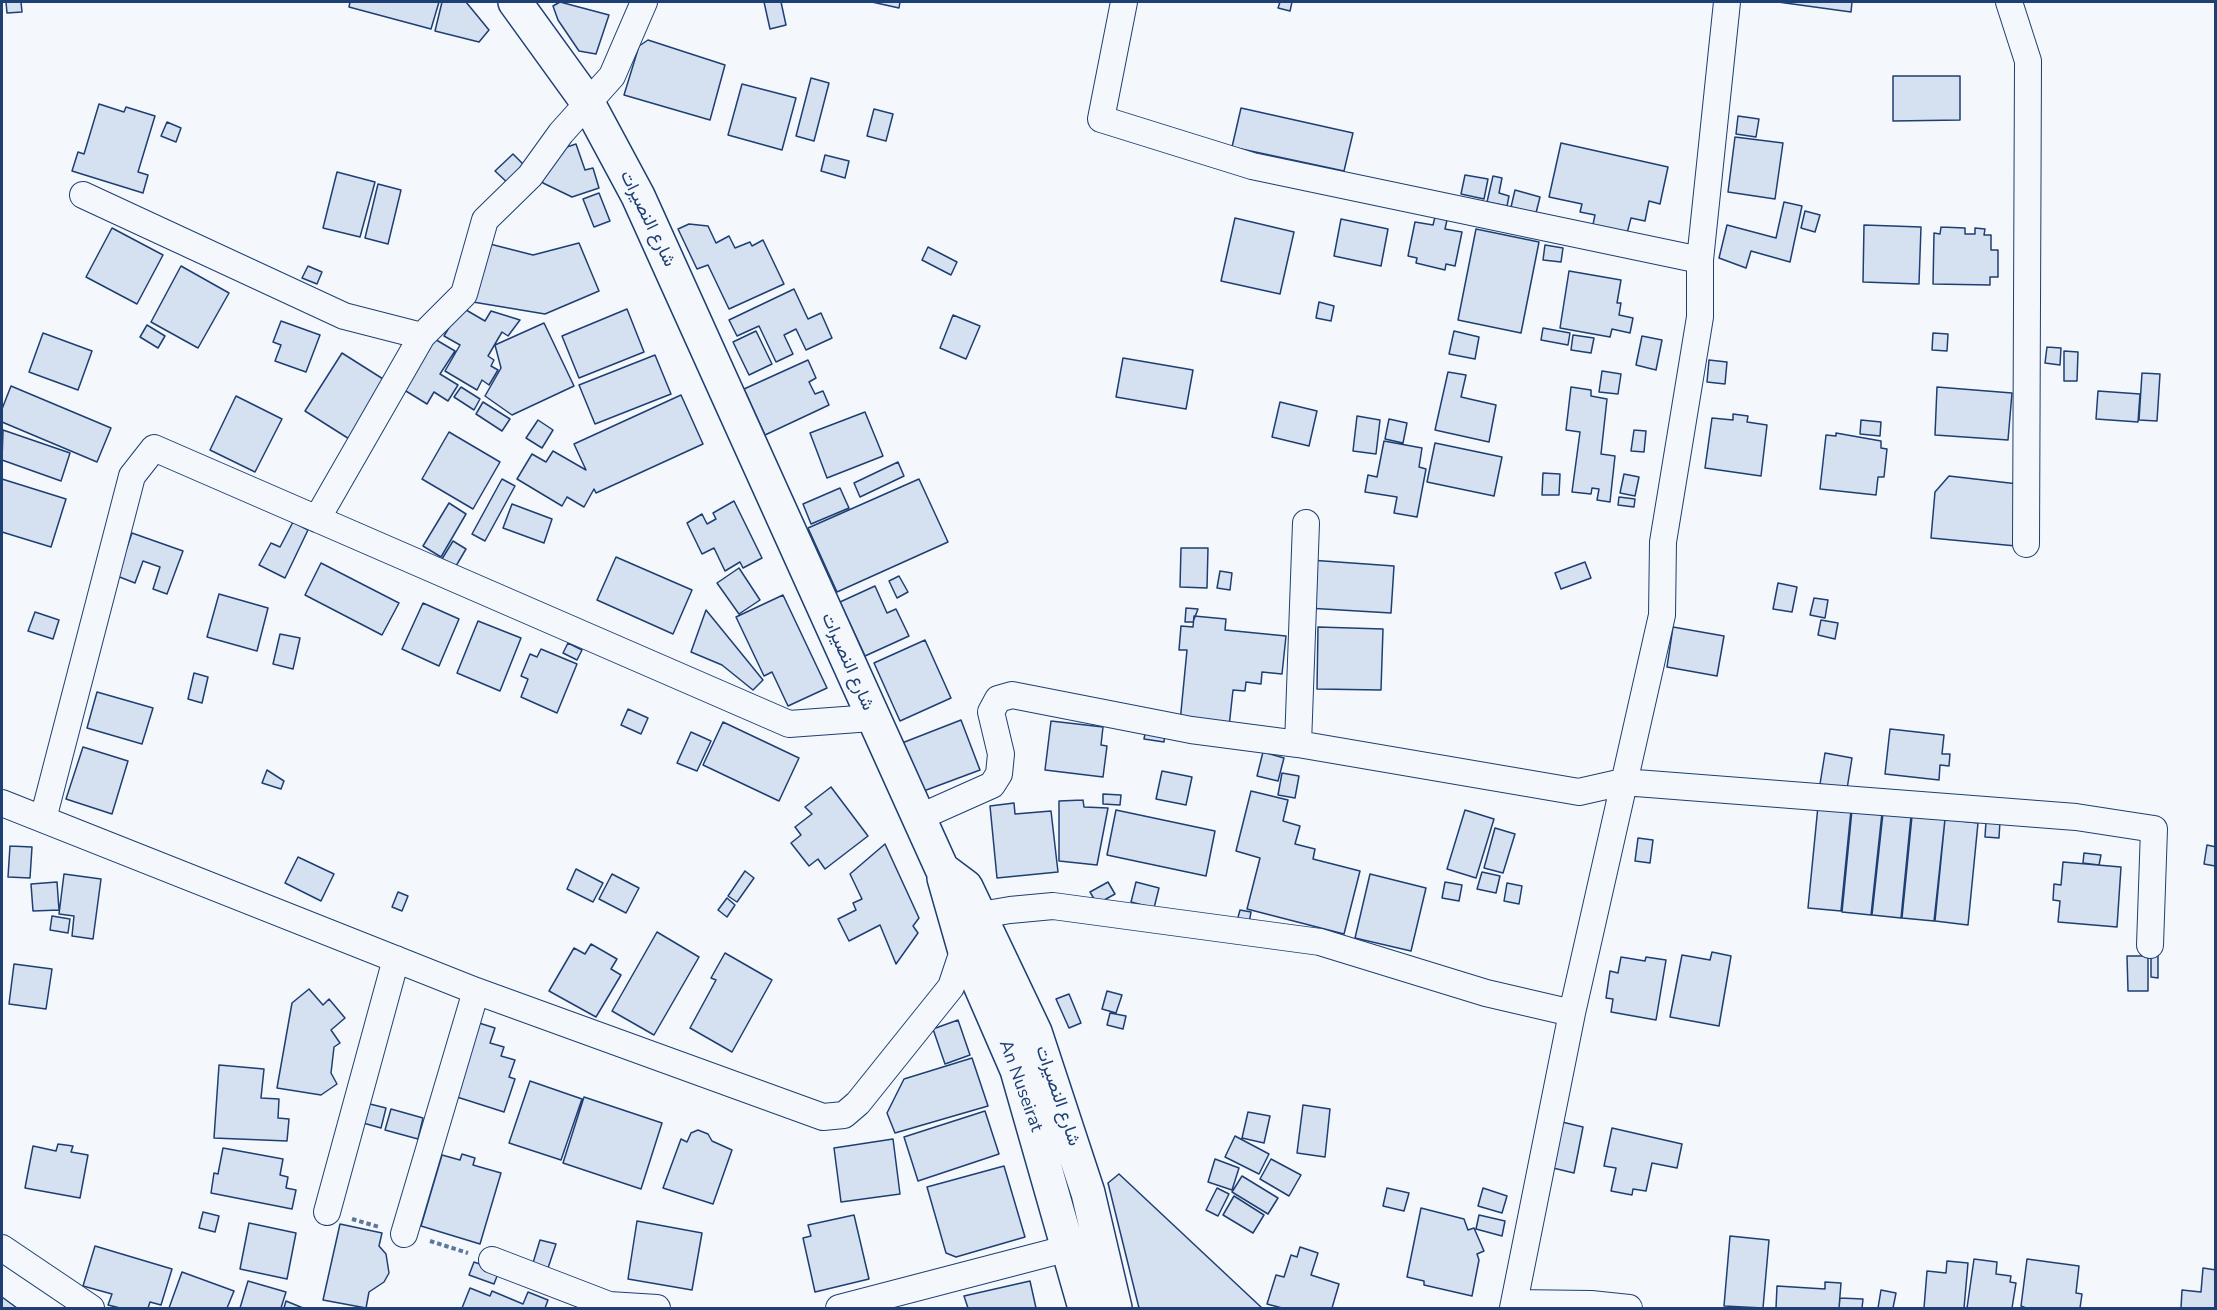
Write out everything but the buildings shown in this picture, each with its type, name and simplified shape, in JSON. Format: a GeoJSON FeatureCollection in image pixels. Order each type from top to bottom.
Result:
{"type":"FeatureCollection","features":[{"type":"Feature","properties":{"kind":"main road","name":"شارع النصيرات"},"geometry":{"type":"LineString","coordinates":[[502,2],[535,29]]}},
{"type":"Feature","properties":{"kind":"main road","name":"شارع النصيرات"},"geometry":{"type":"LineString","coordinates":[[515,2],[588,103],[639,196],[872,718],[942,869]]}},
{"type":"Feature","properties":{"kind":"main road","name":"An Nuseirat"},"geometry":{"type":"LineString","coordinates":[[942,869],[967,928],[1017,1070],[1085,1308]]}},
{"type":"Feature","properties":{"kind":"main road","name":"شارع النصيرات"},"geometry":{"type":"LineString","coordinates":[[967,928],[1035,1032],[1067,1123],[1088,1193],[1115,1308]]}},
{"type":"Feature","properties":{"kind":"street"},"geometry":{"type":"LineString","coordinates":[[317,519],[422,336],[464,294],[485,220],[530,176],[561,133],[612,76],[644,2]]}},
{"type":"Feature","properties":{"kind":"street"},"geometry":{"type":"LineString","coordinates":[[1124,2],[1101,119],[1252,166],[1700,260]]}},
{"type":"Feature","properties":{"kind":"street"},"geometry":{"type":"LineString","coordinates":[[1629,1308],[1592,1304],[1514,1306],[1572,1013],[1662,615],[1662,542],[1700,317],[1700,260],[1727,2]]}},
{"type":"Feature","properties":{"kind":"street"},"geometry":{"type":"LineString","coordinates":[[2009,2],[2028,61],[2026,544]]}},
{"type":"Feature","properties":{"kind":"street"},"geometry":{"type":"LineString","coordinates":[[83,195],[344,316],[422,336]]}},
{"type":"Feature","properties":{"kind":"street"},"geometry":{"type":"LineString","coordinates":[[43,819],[132,476],[154,448],[789,723],[872,718]]}},
{"type":"Feature","properties":{"kind":"street"},"geometry":{"type":"LineString","coordinates":[[1298,744],[1306,523]]}},
{"type":"Feature","properties":{"kind":"street"},"geometry":{"type":"LineString","coordinates":[[918,818],[992,786],[999,774],[1001,754],[991,712],[999,699],[1012,695],[1191,730],[1298,744],[1579,792],[1623,782],[2076,817],[2154,829],[2150,945]]}},
{"type":"Feature","properties":{"kind":"street"},"geometry":{"type":"LineString","coordinates":[[2,803],[476,991],[823,1117],[844,1115],[858,1103],[951,987],[967,928],[1030,907],[1053,906],[1320,942],[1486,993],[1572,1013]]}},
{"type":"Feature","properties":{"kind":"street"},"geometry":{"type":"LineString","coordinates":[[327,1212],[396,959]]}},
{"type":"Feature","properties":{"kind":"street"},"geometry":{"type":"LineString","coordinates":[[404,1234],[476,991]]}},
{"type":"Feature","properties":{"kind":"street"},"geometry":{"type":"LineString","coordinates":[[2,1248],[91,1308]]}},
{"type":"Feature","properties":{"kind":"street"},"geometry":{"type":"LineString","coordinates":[[839,1308],[1069,1248]]}},
{"type":"Feature","properties":{"kind":"street"},"geometry":{"type":"LineString","coordinates":[[492,1260],[609,1305],[657,1308]]}}]}
